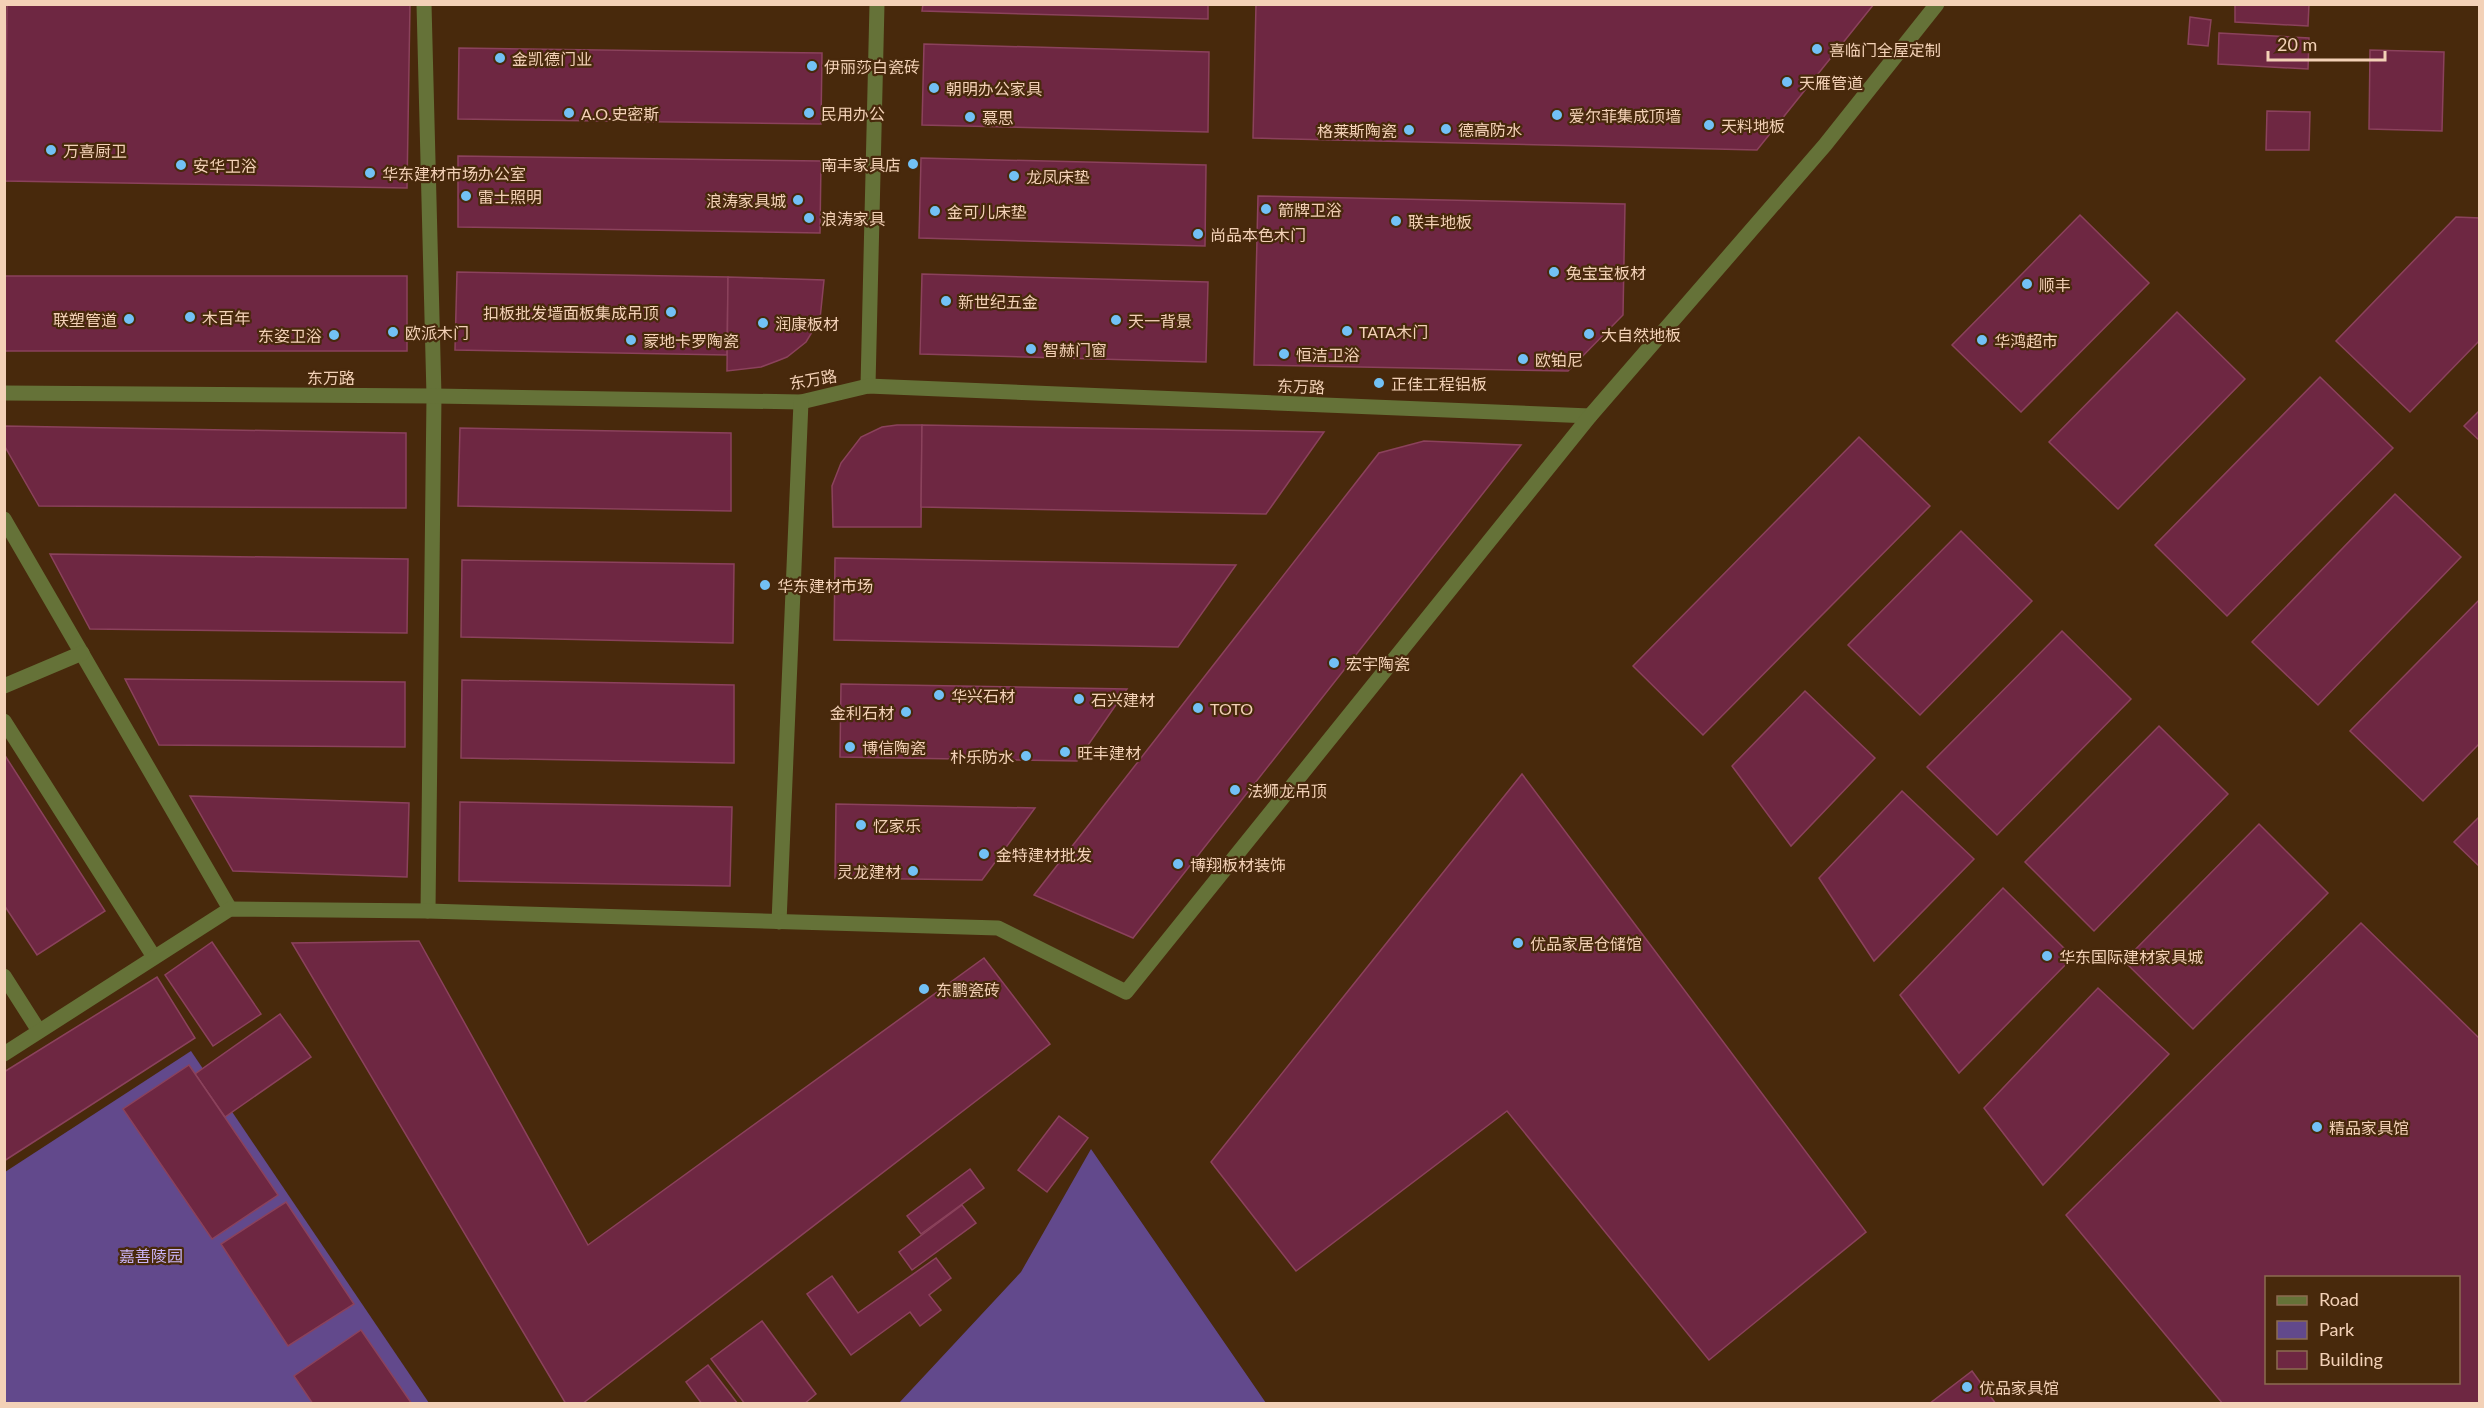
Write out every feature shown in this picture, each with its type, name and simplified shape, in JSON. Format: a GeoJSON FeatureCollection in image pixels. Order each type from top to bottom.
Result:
{"type":"FeatureCollection","features":[{"type":"Feature","properties":{"kind":"lane"},"geometry":{"type":"LineString","coordinates":[[424,4],[434,396],[428,911]]}},
{"type":"Feature","properties":{"kind":"lane"},"geometry":{"type":"LineString","coordinates":[[868,386],[877,4]]}},
{"type":"Feature","properties":{"kind":"lane"},"geometry":{"type":"LineString","coordinates":[[4,1054],[230,909],[428,911],[998,928],[1126,992],[1590,416],[1825,145],[1937,4]]}},
{"type":"Feature","properties":{"kind":"lane","name":"东万路"},"geometry":{"type":"LineString","coordinates":[[4,393],[434,396],[801,402],[868,386],[1590,416]]}},
{"type":"Feature","properties":{"kind":"lane"},"geometry":{"type":"LineString","coordinates":[[779,922],[801,402]]}},
{"type":"Feature","properties":{"kind":"lane"},"geometry":{"type":"LineString","coordinates":[[4,519],[230,909]]}},
{"type":"Feature","properties":{"kind":"lane"},"geometry":{"type":"LineString","coordinates":[[4,686],[82,653]]}},
{"type":"Feature","properties":{"kind":"lane"},"geometry":{"type":"LineString","coordinates":[[4,721],[154,957]]}},
{"type":"Feature","properties":{"kind":"lane"},"geometry":{"type":"LineString","coordinates":[[4,976],[39,1031]]}},
{"type":"Feature","properties":{"kind":"green space","name":"嘉善陵园"},"geometry":{"type":"Polygon","coordinates":[[[191,1051],[429,1403],[5,1404],[5,1172],[191,1051]]]}},
{"type":"Feature","properties":{"kind":"green space"},"geometry":{"type":"Polygon","coordinates":[[[1091,1149],[1266,1403],[899,1403],[1021,1272],[1091,1149]]]}},
{"type":"Feature","properties":{"kind":"building"},"geometry":{"type":"Polygon","coordinates":[[[7,4],[410,4],[407,188],[5,181],[7,4]]]}},
{"type":"Feature","properties":{"kind":"building"},"geometry":{"type":"Polygon","coordinates":[[[923,4],[1208,4],[1208,19],[922,11],[923,4]]]}},
{"type":"Feature","properties":{"kind":"building"},"geometry":{"type":"Polygon","coordinates":[[[1256,4],[1874,4],[1757,150],[1253,138],[1256,4]]]}},
{"type":"Feature","properties":{"kind":"building"},"geometry":{"type":"Polygon","coordinates":[[[2235,4],[2309,4],[2308,26],[2235,22],[2235,4]]]}},
{"type":"Feature","properties":{"kind":"building"},"geometry":{"type":"Polygon","coordinates":[[[2190,17],[2211,20],[2208,46],[2188,44],[2190,17]]]}},
{"type":"Feature","properties":{"kind":"building"},"geometry":{"type":"Polygon","coordinates":[[[2219,33],[2309,38],[2308,69],[2218,64],[2219,33]]]}},
{"type":"Feature","properties":{"kind":"building"},"geometry":{"type":"Polygon","coordinates":[[[924,44],[1209,52],[1208,132],[922,125],[924,44]]]}},
{"type":"Feature","properties":{"kind":"building"},"geometry":{"type":"Polygon","coordinates":[[[459,48],[822,53],[821,124],[458,119],[459,48]]]}},
{"type":"Feature","properties":{"kind":"building"},"geometry":{"type":"Polygon","coordinates":[[[2370,50],[2444,52],[2442,131],[2369,129],[2370,50]]]}},
{"type":"Feature","properties":{"kind":"building"},"geometry":{"type":"Polygon","coordinates":[[[2267,111],[2310,112],[2309,150],[2266,150],[2267,111]]]}},
{"type":"Feature","properties":{"kind":"building"},"geometry":{"type":"Polygon","coordinates":[[[458,156],[821,161],[820,233],[458,227],[458,156]]]}},
{"type":"Feature","properties":{"kind":"building"},"geometry":{"type":"Polygon","coordinates":[[[921,158],[1206,165],[1205,246],[919,238],[921,158]]]}},
{"type":"Feature","properties":{"kind":"building"},"geometry":{"type":"Polygon","coordinates":[[[1258,196],[1625,204],[1623,315],[1568,371],[1254,365],[1258,196]]]}},
{"type":"Feature","properties":{"kind":"building"},"geometry":{"type":"Polygon","coordinates":[[[2080,215],[2149,283],[2021,412],[1952,345],[2080,215]]]}},
{"type":"Feature","properties":{"kind":"building"},"geometry":{"type":"Polygon","coordinates":[[[2456,217],[2480,218],[2480,340],[2410,412],[2336,341],[2456,217]]]}},
{"type":"Feature","properties":{"kind":"building"},"geometry":{"type":"Polygon","coordinates":[[[457,272],[728,277],[727,355],[455,350],[457,272]]]}},
{"type":"Feature","properties":{"kind":"building"},"geometry":{"type":"Polygon","coordinates":[[[922,274],[1208,282],[1206,362],[920,354],[922,274]]]}},
{"type":"Feature","properties":{"kind":"building"},"geometry":{"type":"Polygon","coordinates":[[[4,276],[407,276],[407,351],[4,351],[4,276]]]}},
{"type":"Feature","properties":{"kind":"building"},"geometry":{"type":"Polygon","coordinates":[[[728,277],[824,280],[820,319],[806,342],[787,357],[761,367],[727,371],[728,277]]]}},
{"type":"Feature","properties":{"kind":"building"},"geometry":{"type":"Polygon","coordinates":[[[2177,312],[2245,379],[2118,509],[2049,442],[2177,312]]]}},
{"type":"Feature","properties":{"kind":"building"},"geometry":{"type":"Polygon","coordinates":[[[2320,377],[2393,448],[2227,616],[2155,545],[2320,377]]]}},
{"type":"Feature","properties":{"kind":"building"},"geometry":{"type":"Polygon","coordinates":[[[2480,410],[2480,441],[2464,426],[2480,410]]]}},
{"type":"Feature","properties":{"kind":"building"},"geometry":{"type":"Polygon","coordinates":[[[922,425],[921,527],[833,527],[832,486],[841,463],[861,437],[882,427],[922,425]]]}},
{"type":"Feature","properties":{"kind":"building"},"geometry":{"type":"Polygon","coordinates":[[[922,425],[1324,432],[1266,514],[921,507],[922,425]]]}},
{"type":"Feature","properties":{"kind":"building"},"geometry":{"type":"Polygon","coordinates":[[[4,426],[406,433],[406,508],[39,506],[4,445],[4,426]]]}},
{"type":"Feature","properties":{"kind":"building"},"geometry":{"type":"Polygon","coordinates":[[[460,428],[731,433],[731,511],[458,506],[460,428]]]}},
{"type":"Feature","properties":{"kind":"building"},"geometry":{"type":"Polygon","coordinates":[[[1859,437],[1930,506],[1703,735],[1633,666],[1859,437]]]}},
{"type":"Feature","properties":{"kind":"building"},"geometry":{"type":"Polygon","coordinates":[[[1424,441],[1521,445],[1133,938],[1034,895],[1379,453],[1424,441]]]}},
{"type":"Feature","properties":{"kind":"building"},"geometry":{"type":"Polygon","coordinates":[[[2395,494],[2461,557],[2318,705],[2252,642],[2395,494]]]}},
{"type":"Feature","properties":{"kind":"building"},"geometry":{"type":"Polygon","coordinates":[[[1961,531],[2032,601],[1920,715],[1848,645],[1961,531]]]}},
{"type":"Feature","properties":{"kind":"building"},"geometry":{"type":"Polygon","coordinates":[[[50,554],[408,559],[407,633],[90,629],[50,554]]]}},
{"type":"Feature","properties":{"kind":"building"},"geometry":{"type":"Polygon","coordinates":[[[835,558],[1236,565],[1178,647],[834,640],[835,558]]]}},
{"type":"Feature","properties":{"kind":"building"},"geometry":{"type":"Polygon","coordinates":[[[462,560],[734,564],[733,643],[461,637],[462,560]]]}},
{"type":"Feature","properties":{"kind":"building"},"geometry":{"type":"Polygon","coordinates":[[[2480,599],[2480,743],[2423,801],[2350,731],[2480,599]]]}},
{"type":"Feature","properties":{"kind":"building"},"geometry":{"type":"Polygon","coordinates":[[[2062,631],[2131,699],[1997,835],[1927,767],[2062,631]]]}},
{"type":"Feature","properties":{"kind":"building"},"geometry":{"type":"Polygon","coordinates":[[[125,679],[405,682],[405,747],[159,745],[125,679]]]}},
{"type":"Feature","properties":{"kind":"building"},"geometry":{"type":"Polygon","coordinates":[[[462,680],[734,685],[734,763],[461,758],[462,680]]]}},
{"type":"Feature","properties":{"kind":"building"},"geometry":{"type":"Polygon","coordinates":[[[841,684],[1127,689],[1077,761],[840,757],[841,684]]]}},
{"type":"Feature","properties":{"kind":"building"},"geometry":{"type":"Polygon","coordinates":[[[1805,691],[1875,758],[1791,846],[1732,766],[1805,691]]]}},
{"type":"Feature","properties":{"kind":"building"},"geometry":{"type":"Polygon","coordinates":[[[2159,726],[2228,794],[2094,931],[2025,862],[2159,726]]]}},
{"type":"Feature","properties":{"kind":"building"},"geometry":{"type":"Polygon","coordinates":[[[4,754],[105,911],[37,955],[4,905],[4,754]]]}},
{"type":"Feature","properties":{"kind":"building","name":"优品家居仓储馆"},"geometry":{"type":"Polygon","coordinates":[[[1522,774],[1866,1232],[1709,1360],[1507,1111],[1296,1271],[1211,1162],[1522,774]]]}},
{"type":"Feature","properties":{"kind":"building"},"geometry":{"type":"Polygon","coordinates":[[[1902,791],[1974,859],[1874,961],[1819,878],[1902,791]]]}},
{"type":"Feature","properties":{"kind":"building"},"geometry":{"type":"Polygon","coordinates":[[[190,796],[409,803],[407,877],[233,871],[190,796]]]}},
{"type":"Feature","properties":{"kind":"building"},"geometry":{"type":"Polygon","coordinates":[[[460,802],[732,807],[730,886],[459,881],[460,802]]]}},
{"type":"Feature","properties":{"kind":"building"},"geometry":{"type":"Polygon","coordinates":[[[836,804],[1035,808],[982,880],[835,878],[836,804]]]}},
{"type":"Feature","properties":{"kind":"building"},"geometry":{"type":"Polygon","coordinates":[[[2480,816],[2480,867],[2454,842],[2480,816]]]}},
{"type":"Feature","properties":{"kind":"building"},"geometry":{"type":"Polygon","coordinates":[[[2259,824],[2328,893],[2193,1029],[2124,961],[2259,824]]]}},
{"type":"Feature","properties":{"kind":"building"},"geometry":{"type":"Polygon","coordinates":[[[2003,888],[2073,957],[1959,1073],[1900,995],[2003,888]]]}},
{"type":"Feature","properties":{"kind":"building","name":"精品家具馆"},"geometry":{"type":"Polygon","coordinates":[[[2361,923],[2480,1039],[2480,1404],[2223,1404],[2066,1215],[2361,923]]]}},
{"type":"Feature","properties":{"kind":"building"},"geometry":{"type":"Polygon","coordinates":[[[419,941],[588,1245],[984,958],[1050,1044],[582,1404],[566,1404],[292,943],[419,941]]]}},
{"type":"Feature","properties":{"kind":"building"},"geometry":{"type":"Polygon","coordinates":[[[212,942],[261,1014],[213,1046],[165,975],[212,942]]]}},
{"type":"Feature","properties":{"kind":"building"},"geometry":{"type":"Polygon","coordinates":[[[157,977],[195,1038],[4,1161],[4,1072],[157,977]]]}},
{"type":"Feature","properties":{"kind":"building"},"geometry":{"type":"Polygon","coordinates":[[[2098,988],[2169,1054],[2043,1185],[1984,1108],[2098,988]]]}},
{"type":"Feature","properties":{"kind":"building"},"geometry":{"type":"Polygon","coordinates":[[[280,1014],[311,1057],[225,1117],[195,1074],[280,1014]]]}},
{"type":"Feature","properties":{"kind":"building"},"geometry":{"type":"Polygon","coordinates":[[[189,1065],[278,1195],[212,1239],[123,1109],[189,1065]]]}},
{"type":"Feature","properties":{"kind":"building"},"geometry":{"type":"Polygon","coordinates":[[[1059,1116],[1088,1138],[1047,1192],[1018,1170],[1059,1116]]]}},
{"type":"Feature","properties":{"kind":"building"},"geometry":{"type":"Polygon","coordinates":[[[970,1169],[984,1188],[921,1234],[907,1216],[970,1169]]]}},
{"type":"Feature","properties":{"kind":"building"},"geometry":{"type":"Polygon","coordinates":[[[286,1202],[354,1304],[288,1346],[221,1244],[286,1202]]]}},
{"type":"Feature","properties":{"kind":"building"},"geometry":{"type":"Polygon","coordinates":[[[962,1205],[976,1223],[912,1270],[899,1252],[962,1205]]]}},
{"type":"Feature","properties":{"kind":"building"},"geometry":{"type":"Polygon","coordinates":[[[936,1258],[951,1278],[929,1295],[941,1310],[920,1326],[910,1312],[851,1355],[807,1294],[832,1276],[858,1313],[936,1258]]]}},
{"type":"Feature","properties":{"kind":"building"},"geometry":{"type":"Polygon","coordinates":[[[762,1321],[816,1394],[804,1404],[745,1404],[711,1359],[762,1321]]]}},
{"type":"Feature","properties":{"kind":"building"},"geometry":{"type":"Polygon","coordinates":[[[361,1330],[412,1404],[313,1404],[294,1376],[361,1330]]]}},
{"type":"Feature","properties":{"kind":"building"},"geometry":{"type":"Polygon","coordinates":[[[708,1365],[738,1404],[702,1404],[686,1382],[708,1365]]]}},
{"type":"Feature","properties":{"kind":"building","name":"优品家具馆"},"geometry":{"type":"Polygon","coordinates":[[[1972,1371],[1996,1404],[1929,1404],[1972,1371]]]}},
{"type":"Feature","properties":{"kind":"place","name":"喜临门全屋定制"},"geometry":{"type":"Point","coordinates":[1817,49]}},
{"type":"Feature","properties":{"kind":"place","name":"金凯德门业"},"geometry":{"type":"Point","coordinates":[500,58]}},
{"type":"Feature","properties":{"kind":"place","name":"伊丽莎白瓷砖"},"geometry":{"type":"Point","coordinates":[812,66]}},
{"type":"Feature","properties":{"kind":"place","name":"天雁管道"},"geometry":{"type":"Point","coordinates":[1787,82]}},
{"type":"Feature","properties":{"kind":"place","name":"朝明办公家具"},"geometry":{"type":"Point","coordinates":[934,88]}},
{"type":"Feature","properties":{"kind":"place","name":"A.O.史密斯"},"geometry":{"type":"Point","coordinates":[569,113]}},
{"type":"Feature","properties":{"kind":"place","name":"民用办公"},"geometry":{"type":"Point","coordinates":[809,113]}},
{"type":"Feature","properties":{"kind":"place","name":"爱尔菲集成顶墙"},"geometry":{"type":"Point","coordinates":[1557,115]}},
{"type":"Feature","properties":{"kind":"place","name":"慕思"},"geometry":{"type":"Point","coordinates":[970,117]}},
{"type":"Feature","properties":{"kind":"place","name":"天料地板"},"geometry":{"type":"Point","coordinates":[1709,125]}},
{"type":"Feature","properties":{"kind":"place","name":"德高防水"},"geometry":{"type":"Point","coordinates":[1446,129]}},
{"type":"Feature","properties":{"kind":"place","name":"格莱斯陶瓷"},"geometry":{"type":"Point","coordinates":[1409,130]}},
{"type":"Feature","properties":{"kind":"place","name":"万喜厨卫"},"geometry":{"type":"Point","coordinates":[51,150]}},
{"type":"Feature","properties":{"kind":"place","name":"南丰家具店"},"geometry":{"type":"Point","coordinates":[913,164]}},
{"type":"Feature","properties":{"kind":"place","name":"安华卫浴"},"geometry":{"type":"Point","coordinates":[181,165]}},
{"type":"Feature","properties":{"kind":"place","name":"华东建材市场办公室"},"geometry":{"type":"Point","coordinates":[370,173]}},
{"type":"Feature","properties":{"kind":"place","name":"龙凤床垫"},"geometry":{"type":"Point","coordinates":[1014,176]}},
{"type":"Feature","properties":{"kind":"place","name":"雷士照明"},"geometry":{"type":"Point","coordinates":[466,196]}},
{"type":"Feature","properties":{"kind":"place","name":"浪涛家具城"},"geometry":{"type":"Point","coordinates":[798,200]}},
{"type":"Feature","properties":{"kind":"place","name":"箭牌卫浴"},"geometry":{"type":"Point","coordinates":[1266,209]}},
{"type":"Feature","properties":{"kind":"place","name":"金可儿床垫"},"geometry":{"type":"Point","coordinates":[935,211]}},
{"type":"Feature","properties":{"kind":"place","name":"浪涛家具"},"geometry":{"type":"Point","coordinates":[809,218]}},
{"type":"Feature","properties":{"kind":"place","name":"联丰地板"},"geometry":{"type":"Point","coordinates":[1396,221]}},
{"type":"Feature","properties":{"kind":"place","name":"尚品本色木门"},"geometry":{"type":"Point","coordinates":[1198,234]}},
{"type":"Feature","properties":{"kind":"place","name":"兔宝宝板材"},"geometry":{"type":"Point","coordinates":[1554,272]}},
{"type":"Feature","properties":{"kind":"place","name":"顺丰"},"geometry":{"type":"Point","coordinates":[2027,284]}},
{"type":"Feature","properties":{"kind":"place","name":"新世纪五金"},"geometry":{"type":"Point","coordinates":[946,301]}},
{"type":"Feature","properties":{"kind":"place","name":"扣板批发墙面板集成吊顶"},"geometry":{"type":"Point","coordinates":[671,312]}},
{"type":"Feature","properties":{"kind":"place","name":"木百年"},"geometry":{"type":"Point","coordinates":[190,317]}},
{"type":"Feature","properties":{"kind":"place","name":"联塑管道"},"geometry":{"type":"Point","coordinates":[129,319]}},
{"type":"Feature","properties":{"kind":"place","name":"天一背景"},"geometry":{"type":"Point","coordinates":[1116,320]}},
{"type":"Feature","properties":{"kind":"place","name":"润康板材"},"geometry":{"type":"Point","coordinates":[763,323]}},
{"type":"Feature","properties":{"kind":"place","name":"TATA木门"},"geometry":{"type":"Point","coordinates":[1347,331]}},
{"type":"Feature","properties":{"kind":"place","name":"欧派木门"},"geometry":{"type":"Point","coordinates":[393,332]}},
{"type":"Feature","properties":{"kind":"place","name":"大自然地板"},"geometry":{"type":"Point","coordinates":[1589,334]}},
{"type":"Feature","properties":{"kind":"place","name":"东姿卫浴"},"geometry":{"type":"Point","coordinates":[334,335]}},
{"type":"Feature","properties":{"kind":"place","name":"蒙地卡罗陶瓷"},"geometry":{"type":"Point","coordinates":[631,340]}},
{"type":"Feature","properties":{"kind":"place","name":"华鸿超市"},"geometry":{"type":"Point","coordinates":[1982,340]}},
{"type":"Feature","properties":{"kind":"place","name":"智赫门窗"},"geometry":{"type":"Point","coordinates":[1031,349]}},
{"type":"Feature","properties":{"kind":"place","name":"恒洁卫浴"},"geometry":{"type":"Point","coordinates":[1284,354]}},
{"type":"Feature","properties":{"kind":"place","name":"欧铂尼"},"geometry":{"type":"Point","coordinates":[1523,359]}},
{"type":"Feature","properties":{"kind":"place","name":"正佳工程铝板"},"geometry":{"type":"Point","coordinates":[1379,383]}},
{"type":"Feature","properties":{"kind":"place","name":"华东建材市场"},"geometry":{"type":"Point","coordinates":[765,585]}},
{"type":"Feature","properties":{"kind":"place","name":"宏宇陶瓷"},"geometry":{"type":"Point","coordinates":[1334,663]}},
{"type":"Feature","properties":{"kind":"place","name":"华兴石材"},"geometry":{"type":"Point","coordinates":[939,695]}},
{"type":"Feature","properties":{"kind":"place","name":"石兴建材"},"geometry":{"type":"Point","coordinates":[1079,699]}},
{"type":"Feature","properties":{"kind":"place","name":"TOTO"},"geometry":{"type":"Point","coordinates":[1198,708]}},
{"type":"Feature","properties":{"kind":"place","name":"金利石材"},"geometry":{"type":"Point","coordinates":[906,712]}},
{"type":"Feature","properties":{"kind":"place","name":"博信陶瓷"},"geometry":{"type":"Point","coordinates":[850,747]}},
{"type":"Feature","properties":{"kind":"place","name":"旺丰建材"},"geometry":{"type":"Point","coordinates":[1065,752]}},
{"type":"Feature","properties":{"kind":"place","name":"朴乐防水"},"geometry":{"type":"Point","coordinates":[1026,756]}},
{"type":"Feature","properties":{"kind":"place","name":"法狮龙吊顶"},"geometry":{"type":"Point","coordinates":[1235,790]}},
{"type":"Feature","properties":{"kind":"place","name":"忆家乐"},"geometry":{"type":"Point","coordinates":[861,825]}},
{"type":"Feature","properties":{"kind":"place","name":"金特建材批发"},"geometry":{"type":"Point","coordinates":[984,854]}},
{"type":"Feature","properties":{"kind":"place","name":"博翔板材装饰"},"geometry":{"type":"Point","coordinates":[1178,864]}},
{"type":"Feature","properties":{"kind":"place","name":"灵龙建材"},"geometry":{"type":"Point","coordinates":[913,871]}},
{"type":"Feature","properties":{"kind":"place","name":"优品家居仓储馆"},"geometry":{"type":"Point","coordinates":[1518,943]}},
{"type":"Feature","properties":{"kind":"place","name":"华东国际建材家具城"},"geometry":{"type":"Point","coordinates":[2047,956]}},
{"type":"Feature","properties":{"kind":"place","name":"东鹏瓷砖"},"geometry":{"type":"Point","coordinates":[924,989]}},
{"type":"Feature","properties":{"kind":"place","name":"精品家具馆"},"geometry":{"type":"Point","coordinates":[2317,1127]}},
{"type":"Feature","properties":{"kind":"place","name":"优品家具馆"},"geometry":{"type":"Point","coordinates":[1967,1387]}}]}
